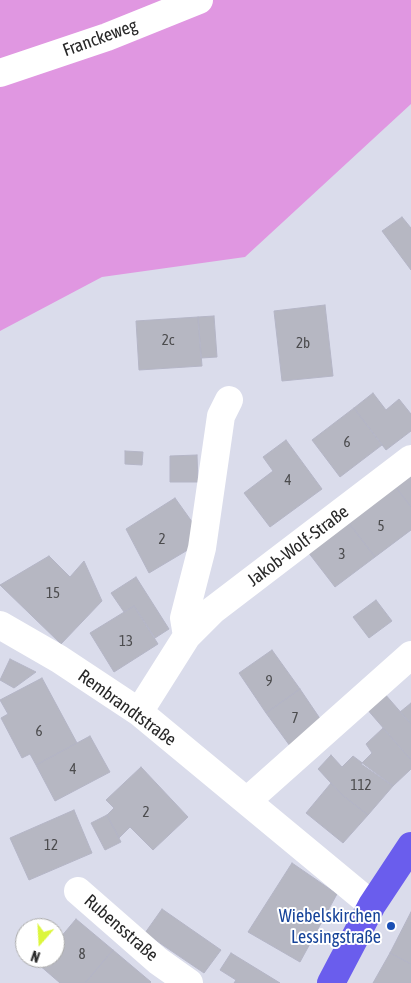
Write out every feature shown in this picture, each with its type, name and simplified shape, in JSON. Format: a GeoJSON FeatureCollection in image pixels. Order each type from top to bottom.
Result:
{"type":"FeatureCollection","features":[{"type":"Feature","properties":{"kind":"main road"},"geometry":{"type":"LineString","coordinates":[[330,983],[372,905],[411,846]]}},
{"type":"Feature","properties":{"kind":"street","name":"Franckeweg"},"geometry":{"type":"LineString","coordinates":[[0,74],[107,37],[199,0]]}},
{"type":"Feature","properties":{"kind":"street"},"geometry":{"type":"LineString","coordinates":[[187,636],[184,618],[202,548],[221,416],[229,400]]}},
{"type":"Feature","properties":{"kind":"street","name":"Jakob-Wolf-Straße"},"geometry":{"type":"LineString","coordinates":[[139,712],[187,636],[213,610],[411,459]]}},
{"type":"Feature","properties":{"kind":"street","name":"Rembrandtstraße"},"geometry":{"type":"LineString","coordinates":[[0,625],[59,659],[139,712],[372,905]]}},
{"type":"Feature","properties":{"kind":"street"},"geometry":{"type":"LineString","coordinates":[[247,801],[411,655]]}},
{"type":"Feature","properties":{"kind":"street","name":"Rubensstraße"},"geometry":{"type":"LineString","coordinates":[[78,891],[158,961],[189,983]]}},
{"type":"Feature","properties":{"kind":"shaded area"},"geometry":{"type":"Polygon","coordinates":[[[0,0],[411,0],[411,104],[245,257],[102,277],[0,331],[0,0]]]}},
{"type":"Feature","properties":{"kind":"building"},"geometry":{"type":"Polygon","coordinates":[[[402,217],[411,228],[411,270],[382,231],[402,217]]]}},
{"type":"Feature","properties":{"kind":"building"},"geometry":{"type":"Polygon","coordinates":[[[325,305],[333,376],[282,381],[274,311],[325,305]]]}},
{"type":"Feature","properties":{"kind":"building"},"geometry":{"type":"Polygon","coordinates":[[[214,316],[217,357],[201,358],[198,317],[214,316]]]}},
{"type":"Feature","properties":{"kind":"building"},"geometry":{"type":"Polygon","coordinates":[[[198,317],[202,366],[139,370],[136,321],[198,317]]]}},
{"type":"Feature","properties":{"kind":"building"},"geometry":{"type":"Polygon","coordinates":[[[373,393],[386,410],[399,399],[411,414],[411,431],[386,450],[354,408],[373,393]]]}},
{"type":"Feature","properties":{"kind":"building"},"geometry":{"type":"Polygon","coordinates":[[[354,408],[382,445],[340,477],[312,440],[354,408]]]}},
{"type":"Feature","properties":{"kind":"building"},"geometry":{"type":"Polygon","coordinates":[[[286,440],[322,489],[270,527],[244,493],[273,471],[263,457],[286,440]]]}},
{"type":"Feature","properties":{"kind":"building"},"geometry":{"type":"Polygon","coordinates":[[[125,451],[143,452],[142,465],[125,464],[125,451]]]}},
{"type":"Feature","properties":{"kind":"building"},"geometry":{"type":"Polygon","coordinates":[[[197,455],[198,482],[170,482],[170,456],[197,455]]]}},
{"type":"Feature","properties":{"kind":"building"},"geometry":{"type":"Polygon","coordinates":[[[411,474],[411,507],[395,486],[411,474]]]}},
{"type":"Feature","properties":{"kind":"building"},"geometry":{"type":"Polygon","coordinates":[[[395,486],[411,507],[411,530],[375,557],[348,522],[395,486]]]}},
{"type":"Feature","properties":{"kind":"building"},"geometry":{"type":"Polygon","coordinates":[[[175,498],[195,526],[191,548],[149,573],[126,529],[175,498]]]}},
{"type":"Feature","properties":{"kind":"building"},"geometry":{"type":"Polygon","coordinates":[[[348,522],[375,557],[335,587],[308,552],[348,522]]]}},
{"type":"Feature","properties":{"kind":"building"},"geometry":{"type":"Polygon","coordinates":[[[49,556],[70,577],[84,561],[102,601],[61,644],[0,585],[49,556]]]}},
{"type":"Feature","properties":{"kind":"building"},"geometry":{"type":"Polygon","coordinates":[[[136,577],[169,629],[155,638],[134,606],[124,612],[111,593],[136,577]]]}},
{"type":"Feature","properties":{"kind":"building"},"geometry":{"type":"Polygon","coordinates":[[[376,600],[392,621],[369,638],[353,617],[376,600]]]}},
{"type":"Feature","properties":{"kind":"building"},"geometry":{"type":"Polygon","coordinates":[[[134,606],[158,644],[114,672],[90,633],[134,606]]]}},
{"type":"Feature","properties":{"kind":"building"},"geometry":{"type":"Polygon","coordinates":[[[272,650],[300,689],[266,713],[239,673],[272,650]]]}},
{"type":"Feature","properties":{"kind":"building"},"geometry":{"type":"Polygon","coordinates":[[[10,659],[36,672],[14,688],[0,680],[10,659]]]}},
{"type":"Feature","properties":{"kind":"building"},"geometry":{"type":"Polygon","coordinates":[[[42,678],[77,743],[36,765],[30,754],[22,758],[1,718],[8,714],[0,700],[42,678]]]}},
{"type":"Feature","properties":{"kind":"building"},"geometry":{"type":"Polygon","coordinates":[[[300,689],[323,723],[290,746],[266,713],[300,689]]]}},
{"type":"Feature","properties":{"kind":"building"},"geometry":{"type":"Polygon","coordinates":[[[384,693],[411,724],[411,760],[366,708],[384,693]]]}},
{"type":"Feature","properties":{"kind":"building"},"geometry":{"type":"Polygon","coordinates":[[[411,703],[411,724],[400,712],[411,703]]]}},
{"type":"Feature","properties":{"kind":"building"},"geometry":{"type":"Polygon","coordinates":[[[383,728],[411,760],[411,769],[393,786],[361,764],[372,753],[366,744],[383,728]]]}},
{"type":"Feature","properties":{"kind":"building"},"geometry":{"type":"Polygon","coordinates":[[[90,736],[110,772],[55,801],[36,765],[90,736]]]}},
{"type":"Feature","properties":{"kind":"building"},"geometry":{"type":"Polygon","coordinates":[[[331,755],[342,767],[353,756],[393,786],[368,815],[341,794],[318,769],[331,755]]]}},
{"type":"Feature","properties":{"kind":"building"},"geometry":{"type":"Polygon","coordinates":[[[141,767],[188,817],[153,850],[130,827],[119,838],[107,815],[114,808],[106,800],[141,767]]]}},
{"type":"Feature","properties":{"kind":"building"},"geometry":{"type":"Polygon","coordinates":[[[331,783],[341,794],[368,815],[343,843],[306,813],[331,783]]]}},
{"type":"Feature","properties":{"kind":"building"},"geometry":{"type":"Polygon","coordinates":[[[74,810],[92,853],[29,880],[10,838],[74,810]]]}},
{"type":"Feature","properties":{"kind":"building"},"geometry":{"type":"Polygon","coordinates":[[[107,815],[121,842],[105,850],[91,823],[107,815]]]}},
{"type":"Feature","properties":{"kind":"building"},"geometry":{"type":"Polygon","coordinates":[[[292,863],[337,894],[300,962],[248,932],[292,863]]]}},
{"type":"Feature","properties":{"kind":"building"},"geometry":{"type":"Polygon","coordinates":[[[162,909],[221,950],[204,973],[145,933],[162,909]]]}},
{"type":"Feature","properties":{"kind":"building"},"geometry":{"type":"Polygon","coordinates":[[[411,912],[411,964],[390,953],[411,912]]]}},
{"type":"Feature","properties":{"kind":"building"},"geometry":{"type":"Polygon","coordinates":[[[76,919],[113,950],[85,983],[60,983],[43,968],[65,968],[65,932],[76,919]]]}},
{"type":"Feature","properties":{"kind":"building"},"geometry":{"type":"Polygon","coordinates":[[[113,950],[151,982],[85,983],[113,950]]]}},
{"type":"Feature","properties":{"kind":"building"},"geometry":{"type":"Polygon","coordinates":[[[231,953],[280,983],[234,983],[236,980],[220,970],[231,953]]]}},
{"type":"Feature","properties":{"kind":"building"},"geometry":{"type":"Polygon","coordinates":[[[390,953],[411,964],[411,983],[373,983],[390,953]]]}},
{"type":"Feature","properties":{"kind":"place","name":"Wiebelskirchen Lessingstraße"},"geometry":{"type":"Point","coordinates":[391,926]}}]}
